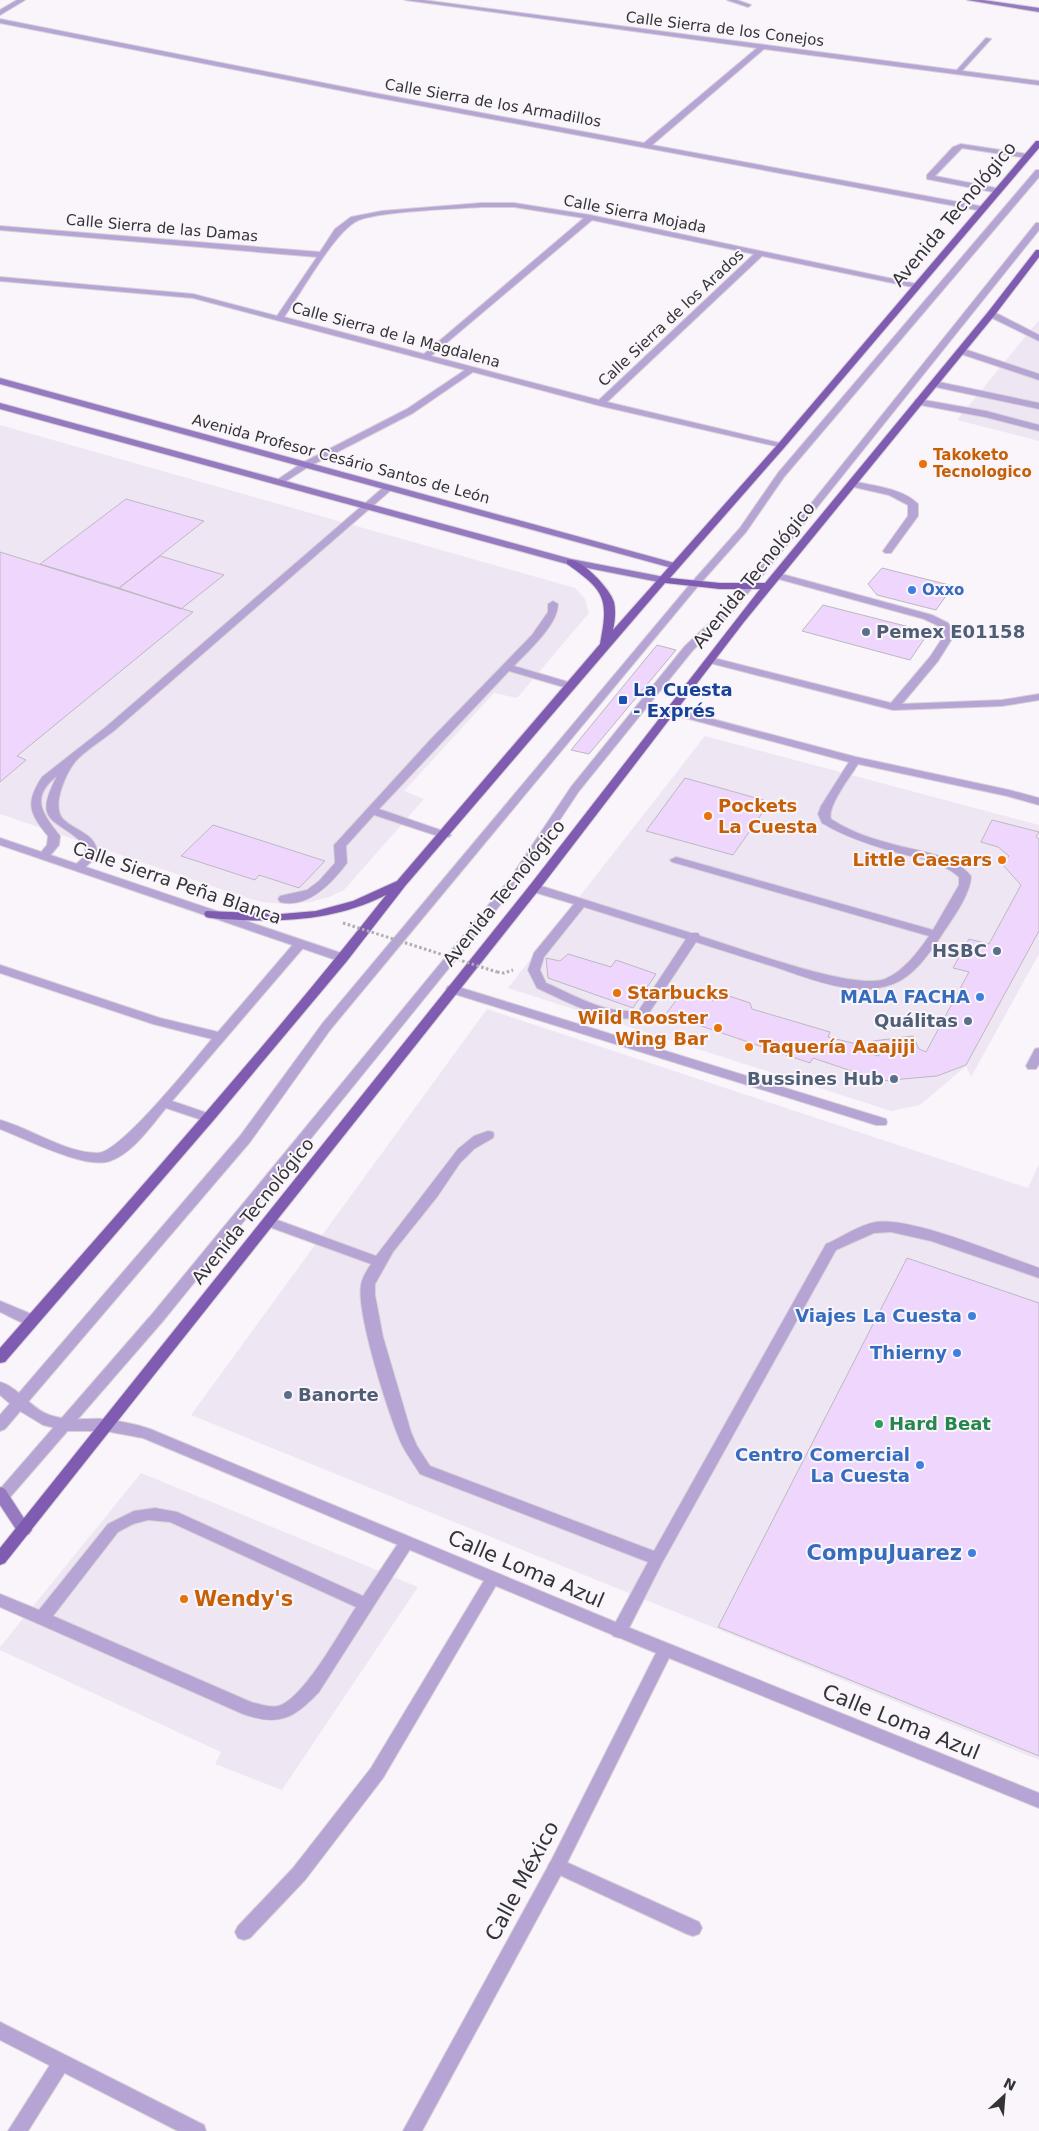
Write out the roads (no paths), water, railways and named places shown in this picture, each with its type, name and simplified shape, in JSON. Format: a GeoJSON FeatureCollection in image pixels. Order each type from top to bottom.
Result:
{"type":"FeatureCollection","features":[{"type":"Feature","properties":{"kind":"main road","name":"Avenida Tecnológico"},"geometry":{"type":"LineString","coordinates":[[0,1358],[208,1118],[343,958],[402,883],[445,835],[605,645],[781,446],[1039,143]]}},
{"type":"Feature","properties":{"kind":"main road","name":"Avenida Tecnológico"},"geometry":{"type":"LineString","coordinates":[[0,1559],[534,888],[768,586],[961,351],[1039,252]]}},
{"type":"Feature","properties":{"kind":"main road"},"geometry":{"type":"LineString","coordinates":[[570,562],[594,580],[608,598],[610,610],[605,645]]}},
{"type":"Feature","properties":{"kind":"main road"},"geometry":{"type":"LineString","coordinates":[[664,580],[695,584],[768,586]]}},
{"type":"Feature","properties":{"kind":"main road"},"geometry":{"type":"LineString","coordinates":[[210,914],[262,918],[318,914],[352,906],[402,883]]}},
{"type":"Feature","properties":{"kind":"street"},"geometry":{"type":"LineString","coordinates":[[0,13],[22,0]]}},
{"type":"Feature","properties":{"kind":"street","name":"Calle Sierra de los Conejos"},"geometry":{"type":"LineString","coordinates":[[408,0],[1039,83]]}},
{"type":"Feature","properties":{"kind":"street"},"geometry":{"type":"LineString","coordinates":[[730,0],[748,5]]}},
{"type":"Feature","properties":{"kind":"street"},"geometry":{"type":"LineString","coordinates":[[970,0],[1039,10]]}},
{"type":"Feature","properties":{"kind":"street","name":"Calle Sierra de los Armadillos"},"geometry":{"type":"LineString","coordinates":[[0,21],[369,94],[982,209]]}},
{"type":"Feature","properties":{"kind":"street"},"geometry":{"type":"LineString","coordinates":[[958,72],[988,39]]}},
{"type":"Feature","properties":{"kind":"street"},"geometry":{"type":"LineString","coordinates":[[647,145],[763,46]]}},
{"type":"Feature","properties":{"kind":"street"},"geometry":{"type":"LineString","coordinates":[[998,190],[930,177],[961,146],[1027,156]]}},
{"type":"Feature","properties":{"kind":"street"},"geometry":{"type":"LineString","coordinates":[[0,1424],[20,1404],[245,1139],[326,1027],[695,584],[743,530],[782,475],[1039,172]]}},
{"type":"Feature","properties":{"kind":"street","name":"Calle Sierra Mojada"},"geometry":{"type":"LineString","coordinates":[[322,255],[345,224],[354,219],[374,214],[481,205],[514,205],[590,218],[917,286]]}},
{"type":"Feature","properties":{"kind":"street"},"geometry":{"type":"LineString","coordinates":[[426,357],[590,218]]}},
{"type":"Feature","properties":{"kind":"street"},"geometry":{"type":"LineString","coordinates":[[24,1530],[1,1496],[66,1425],[158,1317],[513,882],[575,789],[689,648],[723,616],[749,586],[1039,225]]}},
{"type":"Feature","properties":{"kind":"street","name":"Calle Sierra de las Damas"},"geometry":{"type":"LineString","coordinates":[[0,228],[322,255]]}},
{"type":"Feature","properties":{"kind":"street","name":"Calle Sierra de los Arados"},"geometry":{"type":"LineString","coordinates":[[601,402],[760,253]]}},
{"type":"Feature","properties":{"kind":"street"},"geometry":{"type":"LineString","coordinates":[[280,318],[322,255]]}},
{"type":"Feature","properties":{"kind":"street","name":"Calle Sierra de la Magdalena"},"geometry":{"type":"LineString","coordinates":[[0,279],[194,296],[472,370],[781,446]]}},
{"type":"Feature","properties":{"kind":"street"},"geometry":{"type":"LineString","coordinates":[[991,314],[1039,338]]}},
{"type":"Feature","properties":{"kind":"street"},"geometry":{"type":"LineString","coordinates":[[961,351],[1005,368],[1039,377]]}},
{"type":"Feature","properties":{"kind":"street"},"geometry":{"type":"LineString","coordinates":[[280,482],[305,465],[410,411],[472,370]]}},
{"type":"Feature","properties":{"kind":"street","name":"Avenida Profesor Cesário Santos de León"},"geometry":{"type":"LineString","coordinates":[[0,381],[675,566]]}},
{"type":"Feature","properties":{"kind":"street"},"geometry":{"type":"LineString","coordinates":[[934,384],[1039,406]]}},
{"type":"Feature","properties":{"kind":"street"},"geometry":{"type":"LineString","coordinates":[[918,402],[986,414],[1039,428]]}},
{"type":"Feature","properties":{"kind":"street"},"geometry":{"type":"LineString","coordinates":[[0,406],[570,562],[664,580]]}},
{"type":"Feature","properties":{"kind":"street"},"geometry":{"type":"LineString","coordinates":[[852,484],[893,494],[913,504],[913,516],[888,551]]}},
{"type":"Feature","properties":{"kind":"street"},"geometry":{"type":"LineString","coordinates":[[44,856],[53,845],[54,836],[40,821],[35,810],[35,802],[39,790],[46,779],[111,728],[388,488]]}},
{"type":"Feature","properties":{"kind":"street"},"geometry":{"type":"LineString","coordinates":[[778,576],[928,617],[943,623],[948,628],[950,634],[944,646],[893,707]]}},
{"type":"Feature","properties":{"kind":"street"},"geometry":{"type":"LineString","coordinates":[[284,899],[301,898],[320,887],[340,863],[340,845],[477,696],[536,637],[553,612],[553,604]]}},
{"type":"Feature","properties":{"kind":"street"},"geometry":{"type":"LineString","coordinates":[[710,660],[893,707],[1002,703],[1039,697]]}},
{"type":"Feature","properties":{"kind":"street"},"geometry":{"type":"LineString","coordinates":[[507,667],[571,686]]}},
{"type":"Feature","properties":{"kind":"street"},"geometry":{"type":"LineString","coordinates":[[671,710],[855,760],[1008,793],[1039,802]]}},
{"type":"Feature","properties":{"kind":"street"},"geometry":{"type":"LineString","coordinates":[[71,758],[55,791],[51,806],[54,815],[64,826],[88,841],[92,847],[92,856],[79,868]]}},
{"type":"Feature","properties":{"kind":"street"},"geometry":{"type":"LineString","coordinates":[[534,888],[694,936],[816,976],[855,985],[878,986],[894,979],[906,970],[925,950],[965,885],[965,876],[955,867],[943,861],[853,835],[837,829],[826,821],[824,814],[826,806],[855,760]]}},
{"type":"Feature","properties":{"kind":"street"},"geometry":{"type":"LineString","coordinates":[[371,810],[445,835]]}},
{"type":"Feature","properties":{"kind":"street","name":"Calle Sierra Peña Blanca"},"geometry":{"type":"LineString","coordinates":[[0,840],[210,914],[343,958]]}},
{"type":"Feature","properties":{"kind":"street"},"geometry":{"type":"LineString","coordinates":[[676,860],[935,934]]}},
{"type":"Feature","properties":{"kind":"street"},"geometry":{"type":"LineString","coordinates":[[581,903],[538,956],[534,970],[541,985],[598,1008],[625,1016],[636,1016],[644,1013],[694,936]]}},
{"type":"Feature","properties":{"kind":"street"},"geometry":{"type":"LineString","coordinates":[[0,1124],[86,1157],[105,1158],[118,1152],[221,1037],[300,944]]}},
{"type":"Feature","properties":{"kind":"street"},"geometry":{"type":"LineString","coordinates":[[0,969],[156,1022],[221,1037]]}},
{"type":"Feature","properties":{"kind":"street"},"geometry":{"type":"LineString","coordinates":[[452,989],[881,1122]]}},
{"type":"Feature","properties":{"kind":"street"},"geometry":{"type":"LineString","coordinates":[[1032,1066],[1039,1052]]}},
{"type":"Feature","properties":{"kind":"street"},"geometry":{"type":"LineString","coordinates":[[163,1103],[208,1118]]}},
{"type":"Feature","properties":{"kind":"street"},"geometry":{"type":"LineString","coordinates":[[488,1135],[475,1140],[459,1155],[432,1194],[378,1262],[367,1286],[368,1302],[384,1369],[410,1444],[425,1470],[657,1559]]}},
{"type":"Feature","properties":{"kind":"street"},"geometry":{"type":"LineString","coordinates":[[269,1222],[378,1262]]}},
{"type":"Feature","properties":{"kind":"street"},"geometry":{"type":"LineString","coordinates":[[619,1631],[657,1559],[831,1247],[847,1242],[860,1233],[878,1227],[902,1229],[926,1235],[1039,1273]]}},
{"type":"Feature","properties":{"kind":"street"},"geometry":{"type":"LineString","coordinates":[[0,1306],[31,1320]]}},
{"type":"Feature","properties":{"kind":"street","name":"Calle Loma Azul"},"geometry":{"type":"LineString","coordinates":[[0,1387],[20,1404],[43,1419],[66,1425],[105,1425],[145,1433],[665,1650],[1039,1801]]}},
{"type":"Feature","properties":{"kind":"street"},"geometry":{"type":"LineString","coordinates":[[42,1618],[113,1528],[127,1518],[159,1513],[172,1516],[366,1604]]}},
{"type":"Feature","properties":{"kind":"street"},"geometry":{"type":"LineString","coordinates":[[0,1600],[250,1708],[277,1714],[295,1706],[313,1687],[406,1543]]}},
{"type":"Feature","properties":{"kind":"street"},"geometry":{"type":"LineString","coordinates":[[244,1932],[299,1874],[377,1773],[493,1578]]}},
{"type":"Feature","properties":{"kind":"street","name":"Calle México"},"geometry":{"type":"LineString","coordinates":[[412,2131],[557,1866],[665,1650]]}},
{"type":"Feature","properties":{"kind":"street"},"geometry":{"type":"LineString","coordinates":[[557,1866],[693,1928]]}},
{"type":"Feature","properties":{"kind":"street"},"geometry":{"type":"LineString","coordinates":[[0,2030],[61,2064],[197,2131]]}},
{"type":"Feature","properties":{"kind":"street"},"geometry":{"type":"LineString","coordinates":[[17,2131],[61,2064]]}},
{"type":"Feature","properties":{"kind":"place","name":"Takoketo Tecnologico"},"geometry":{"type":"Point","coordinates":[923,464]}},
{"type":"Feature","properties":{"kind":"place","name":"Oxxo"},"geometry":{"type":"Point","coordinates":[912,590]}},
{"type":"Feature","properties":{"kind":"place","name":"Pemex E01158"},"geometry":{"type":"Point","coordinates":[866,632]}},
{"type":"Feature","properties":{"kind":"place","name":"La Cuesta - Exprés"},"geometry":{"type":"Point","coordinates":[623,700]}},
{"type":"Feature","properties":{"kind":"place","name":"Pockets La Cuesta"},"geometry":{"type":"Point","coordinates":[708,816]}},
{"type":"Feature","properties":{"kind":"place","name":"Little Caesars"},"geometry":{"type":"Point","coordinates":[1002,860]}},
{"type":"Feature","properties":{"kind":"place","name":"HSBC"},"geometry":{"type":"Point","coordinates":[997,951]}},
{"type":"Feature","properties":{"kind":"place","name":"Starbucks"},"geometry":{"type":"Point","coordinates":[617,993]}},
{"type":"Feature","properties":{"kind":"place","name":"MALA FACHA"},"geometry":{"type":"Point","coordinates":[980,997]}},
{"type":"Feature","properties":{"kind":"place","name":"Quálitas"},"geometry":{"type":"Point","coordinates":[968,1021]}},
{"type":"Feature","properties":{"kind":"place","name":"Wild Rooster Wing Bar"},"geometry":{"type":"Point","coordinates":[718,1028]}},
{"type":"Feature","properties":{"kind":"place","name":"Taquería Aaajiji"},"geometry":{"type":"Point","coordinates":[749,1047]}},
{"type":"Feature","properties":{"kind":"place","name":"Bussines Hub"},"geometry":{"type":"Point","coordinates":[894,1079]}},
{"type":"Feature","properties":{"kind":"place","name":"Viajes La Cuesta"},"geometry":{"type":"Point","coordinates":[972,1316]}},
{"type":"Feature","properties":{"kind":"place","name":"Thierny"},"geometry":{"type":"Point","coordinates":[957,1353]}},
{"type":"Feature","properties":{"kind":"place","name":"Banorte"},"geometry":{"type":"Point","coordinates":[288,1395]}},
{"type":"Feature","properties":{"kind":"place","name":"Hard Beat"},"geometry":{"type":"Point","coordinates":[879,1424]}},
{"type":"Feature","properties":{"kind":"place","name":"Centro Comercial La Cuesta"},"geometry":{"type":"Point","coordinates":[920,1465]}},
{"type":"Feature","properties":{"kind":"place","name":"CompuJuarez"},"geometry":{"type":"Point","coordinates":[972,1553]}},
{"type":"Feature","properties":{"kind":"place","name":"Wendy's"},"geometry":{"type":"Point","coordinates":[184,1599]}}]}
